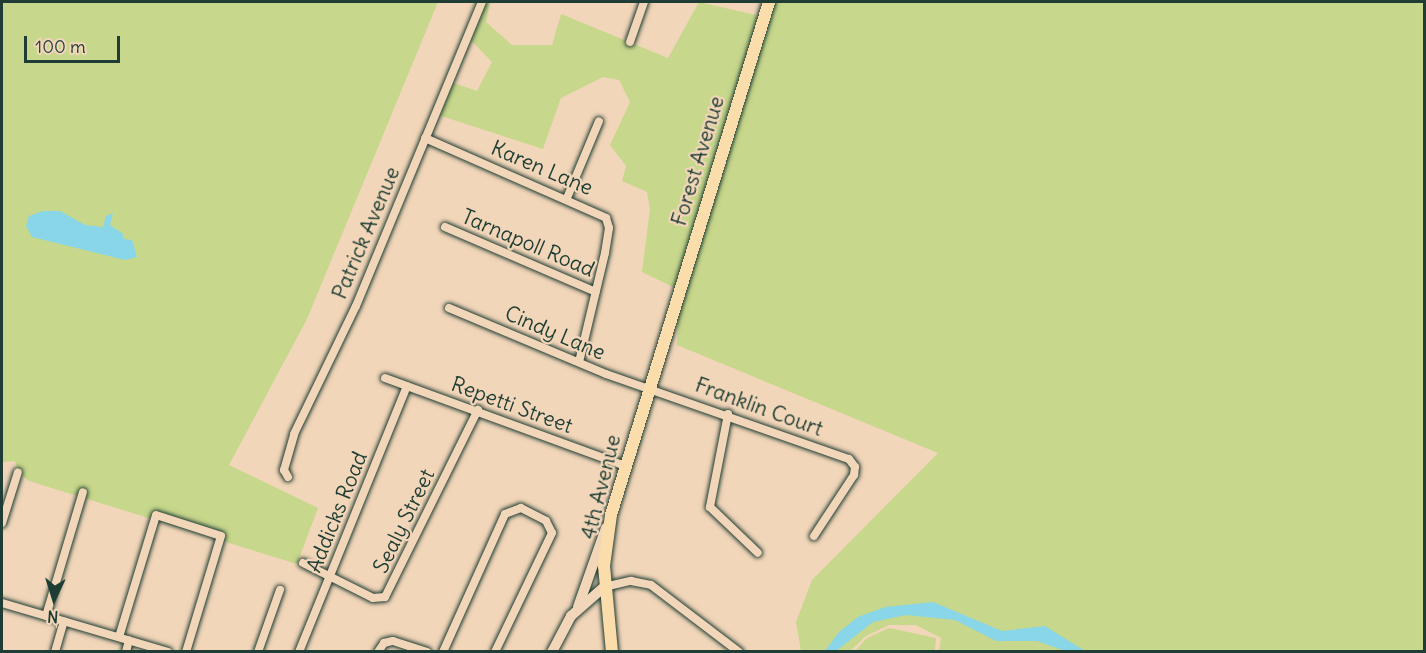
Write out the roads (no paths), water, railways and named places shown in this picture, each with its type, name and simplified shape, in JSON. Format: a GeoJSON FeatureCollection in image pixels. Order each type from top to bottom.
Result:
{"type":"FeatureCollection","features":[{"type":"Feature","properties":{"kind":"main road","name":"Forest Avenue"},"geometry":{"type":"LineString","coordinates":[[649,386],[769,2]]}},
{"type":"Feature","properties":{"kind":"main road","name":"4th Avenue"},"geometry":{"type":"LineString","coordinates":[[604,587],[611,515],[649,386]]}},
{"type":"Feature","properties":{"kind":"main road"},"geometry":{"type":"LineString","coordinates":[[552,651],[578,607],[611,515]]}},
{"type":"Feature","properties":{"kind":"main road"},"geometry":{"type":"LineString","coordinates":[[578,607],[604,587]]}},
{"type":"Feature","properties":{"kind":"main road"},"geometry":{"type":"LineString","coordinates":[[604,587],[612,651]]}},
{"type":"Feature","properties":{"kind":"street","name":"Patrick Avenue"},"geometry":{"type":"LineString","coordinates":[[288,477],[284,470],[294,434],[352,314],[482,2]]}},
{"type":"Feature","properties":{"kind":"street"},"geometry":{"type":"LineString","coordinates":[[630,42],[644,2]]}},
{"type":"Feature","properties":{"kind":"street"},"geometry":{"type":"LineString","coordinates":[[567,198],[599,121]]}},
{"type":"Feature","properties":{"kind":"street","name":"Karen Lane"},"geometry":{"type":"LineString","coordinates":[[425,138],[603,214],[609,223],[596,292],[579,362]]}},
{"type":"Feature","properties":{"kind":"street","name":"Tarnapoll Road"},"geometry":{"type":"LineString","coordinates":[[445,227],[596,292]]}},
{"type":"Feature","properties":{"kind":"street","name":"Cindy Lane"},"geometry":{"type":"LineString","coordinates":[[449,308],[579,362],[649,386]]}},
{"type":"Feature","properties":{"kind":"street","name":"Repetti Street"},"geometry":{"type":"LineString","coordinates":[[385,378],[625,466]]}},
{"type":"Feature","properties":{"kind":"street","name":"Addicks Road"},"geometry":{"type":"LineString","coordinates":[[299,651],[332,576],[407,386]]}},
{"type":"Feature","properties":{"kind":"street","name":"Franklin Court"},"geometry":{"type":"LineString","coordinates":[[649,386],[849,459],[854,465],[854,475],[814,536]]}},
{"type":"Feature","properties":{"kind":"street","name":"Sealy Street"},"geometry":{"type":"LineString","coordinates":[[303,563],[373,598],[388,594],[477,410]]}},
{"type":"Feature","properties":{"kind":"street"},"geometry":{"type":"LineString","coordinates":[[728,414],[710,507],[758,553]]}},
{"type":"Feature","properties":{"kind":"street"},"geometry":{"type":"LineString","coordinates":[[2,523],[18,472]]}},
{"type":"Feature","properties":{"kind":"street"},"geometry":{"type":"LineString","coordinates":[[46,616],[83,492]]}},
{"type":"Feature","properties":{"kind":"street"},"geometry":{"type":"LineString","coordinates":[[443,651],[505,514],[521,508],[546,521],[552,533],[495,651]]}},
{"type":"Feature","properties":{"kind":"street"},"geometry":{"type":"LineString","coordinates":[[119,637],[156,515],[221,536],[186,651]]}},
{"type":"Feature","properties":{"kind":"street"},"geometry":{"type":"LineString","coordinates":[[604,587],[631,581],[651,585],[739,651]]}},
{"type":"Feature","properties":{"kind":"street"},"geometry":{"type":"LineString","coordinates":[[258,651],[280,590]]}},
{"type":"Feature","properties":{"kind":"street"},"geometry":{"type":"LineString","coordinates":[[2,603],[168,651]]}},
{"type":"Feature","properties":{"kind":"street"},"geometry":{"type":"LineString","coordinates":[[55,651],[64,621]]}},
{"type":"Feature","properties":{"kind":"street"},"geometry":{"type":"LineString","coordinates":[[126,651],[129,640]]}},
{"type":"Feature","properties":{"kind":"street"},"geometry":{"type":"LineString","coordinates":[[378,651],[384,643],[393,641],[427,651]]}},
{"type":"Feature","properties":{"kind":"water"},"geometry":{"type":"Polygon","coordinates":[[[43,211],[60,211],[85,225],[103,227],[106,216],[113,213],[110,225],[122,233],[124,239],[132,240],[137,257],[125,260],[32,237],[26,226],[29,216],[43,211]]]}},
{"type":"Feature","properties":{"kind":"water"},"geometry":{"type":"Polygon","coordinates":[[[933,602],[1002,631],[1045,626],[1085,651],[1065,651],[1037,641],[996,641],[955,620],[906,615],[873,622],[836,651],[825,651],[839,632],[858,617],[885,607],[933,602]]]}}]}
